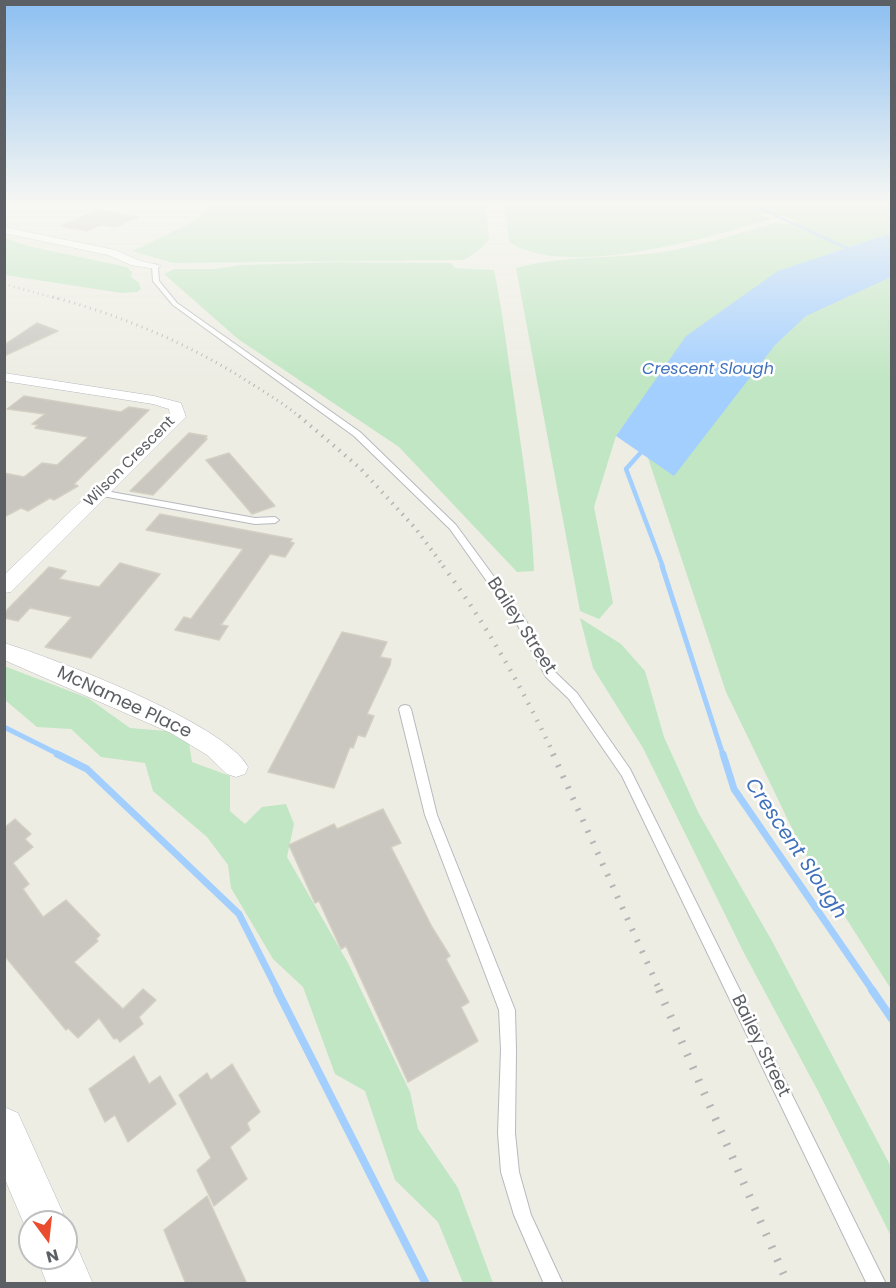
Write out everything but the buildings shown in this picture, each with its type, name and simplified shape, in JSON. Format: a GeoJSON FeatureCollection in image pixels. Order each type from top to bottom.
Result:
{"type":"FeatureCollection","features":[{"type":"Feature","properties":{"kind":"street","name":"Bailey Street"},"geometry":{"type":"LineString","coordinates":[[142,264],[155,266]]}},
{"type":"Feature","properties":{"kind":"street","name":"Wilson Crescent"},"geometry":{"type":"LineString","coordinates":[[4,377],[176,406],[178,417],[4,587]]}},
{"type":"Feature","properties":{"kind":"street","name":"McNamee Place"},"geometry":{"type":"LineString","coordinates":[[4,651],[77,679],[189,731],[225,754],[236,767]]}},
{"type":"Feature","properties":{"kind":"street"},"geometry":{"type":"LineString","coordinates":[[4,1128],[40,1210]]}},
{"type":"Feature","properties":{"kind":"lane","name":"Bailey Street"},"geometry":{"type":"LineString","coordinates":[[155,266],[156,281],[175,304],[357,434],[453,527],[490,578],[521,622],[550,674],[573,696],[626,773],[877,1284]]}},
{"type":"Feature","properties":{"kind":"lane"},"geometry":{"type":"LineString","coordinates":[[100,493],[255,521],[275,520]]}},
{"type":"Feature","properties":{"kind":"lane"},"geometry":{"type":"LineString","coordinates":[[405,709],[431,815],[507,1010],[511,1042],[507,1114],[510,1171],[528,1229],[554,1284]]}},
{"type":"Feature","properties":{"kind":"green space"},"geometry":{"type":"Polygon","coordinates":[[[5,264],[113,264],[127,267],[132,272],[131,277],[139,283],[141,289],[137,292],[121,293],[5,275],[5,264]]]}},
{"type":"Feature","properties":{"kind":"green space"},"geometry":{"type":"Polygon","coordinates":[[[452,264],[455,268],[494,270],[526,484],[534,571],[517,572],[399,447],[238,339],[164,274],[174,269],[214,269],[241,265],[452,264]]]}},
{"type":"Feature","properties":{"kind":"green space"},"geometry":{"type":"Polygon","coordinates":[[[534,264],[891,264],[891,989],[802,849],[726,692],[633,413],[616,436],[594,507],[613,603],[599,619],[580,611],[516,268],[534,264]]]}},
{"type":"Feature","properties":{"kind":"green space"},"geometry":{"type":"Polygon","coordinates":[[[580,618],[621,644],[645,671],[664,737],[698,812],[772,941],[891,1167],[891,1236],[818,1091],[744,953],[643,748],[593,668],[580,618]]]}},
{"type":"Feature","properties":{"kind":"green space"},"geometry":{"type":"Polygon","coordinates":[[[4,666],[88,698],[130,728],[166,731],[189,743],[192,762],[230,776],[230,811],[245,824],[262,807],[286,804],[294,824],[287,857],[348,963],[410,1092],[418,1129],[458,1188],[493,1283],[463,1283],[438,1222],[395,1180],[365,1091],[335,1074],[303,987],[273,959],[231,888],[228,865],[207,837],[153,791],[145,763],[101,757],[71,729],[37,727],[5,700],[4,666]]]}},
{"type":"Feature","properties":{"kind":"water","name":"Crescent Slough"},"geometry":{"type":"Polygon","coordinates":[[[798,264],[891,264],[891,277],[806,316],[775,345],[674,476],[616,436],[686,336],[778,271],[798,264]]]}},
{"type":"Feature","properties":{"kind":"waterway","name":"Crescent Slough"},"geometry":{"type":"LineString","coordinates":[[644,449],[626,469],[663,567]]}},
{"type":"Feature","properties":{"kind":"waterway","name":"Crescent Slough"},"geometry":{"type":"LineString","coordinates":[[662,566],[723,755]]}},
{"type":"Feature","properties":{"kind":"waterway"},"geometry":{"type":"LineString","coordinates":[[4,727],[60,755]]}},
{"type":"Feature","properties":{"kind":"waterway"},"geometry":{"type":"LineString","coordinates":[[57,754],[87,769],[239,914],[278,991]]}},
{"type":"Feature","properties":{"kind":"waterway","name":"Crescent Slough"},"geometry":{"type":"LineString","coordinates":[[723,754],[734,789],[873,991]]}},
{"type":"Feature","properties":{"kind":"waterway"},"geometry":{"type":"LineString","coordinates":[[277,990],[426,1284]]}},
{"type":"Feature","properties":{"kind":"waterway","name":"Crescent Slough"},"geometry":{"type":"LineString","coordinates":[[872,990],[892,1019]]}},
{"type":"Feature","properties":{"kind":"railway"},"geometry":{"type":"LineString","coordinates":[[4,284],[59,299]]}},
{"type":"Feature","properties":{"kind":"railway"},"geometry":{"type":"LineString","coordinates":[[53,297],[132,323],[183,345],[231,371],[279,401],[301,418]]}},
{"type":"Feature","properties":{"kind":"railway"},"geometry":{"type":"LineString","coordinates":[[299,416],[360,468],[416,529],[444,567]]}},
{"type":"Feature","properties":{"kind":"railway"},"geometry":{"type":"LineString","coordinates":[[443,566],[503,658],[554,755]]}},
{"type":"Feature","properties":{"kind":"railway"},"geometry":{"type":"LineString","coordinates":[[553,754],[660,991]]}},
{"type":"Feature","properties":{"kind":"railway"},"geometry":{"type":"LineString","coordinates":[[659,990],[788,1284]]}}]}
